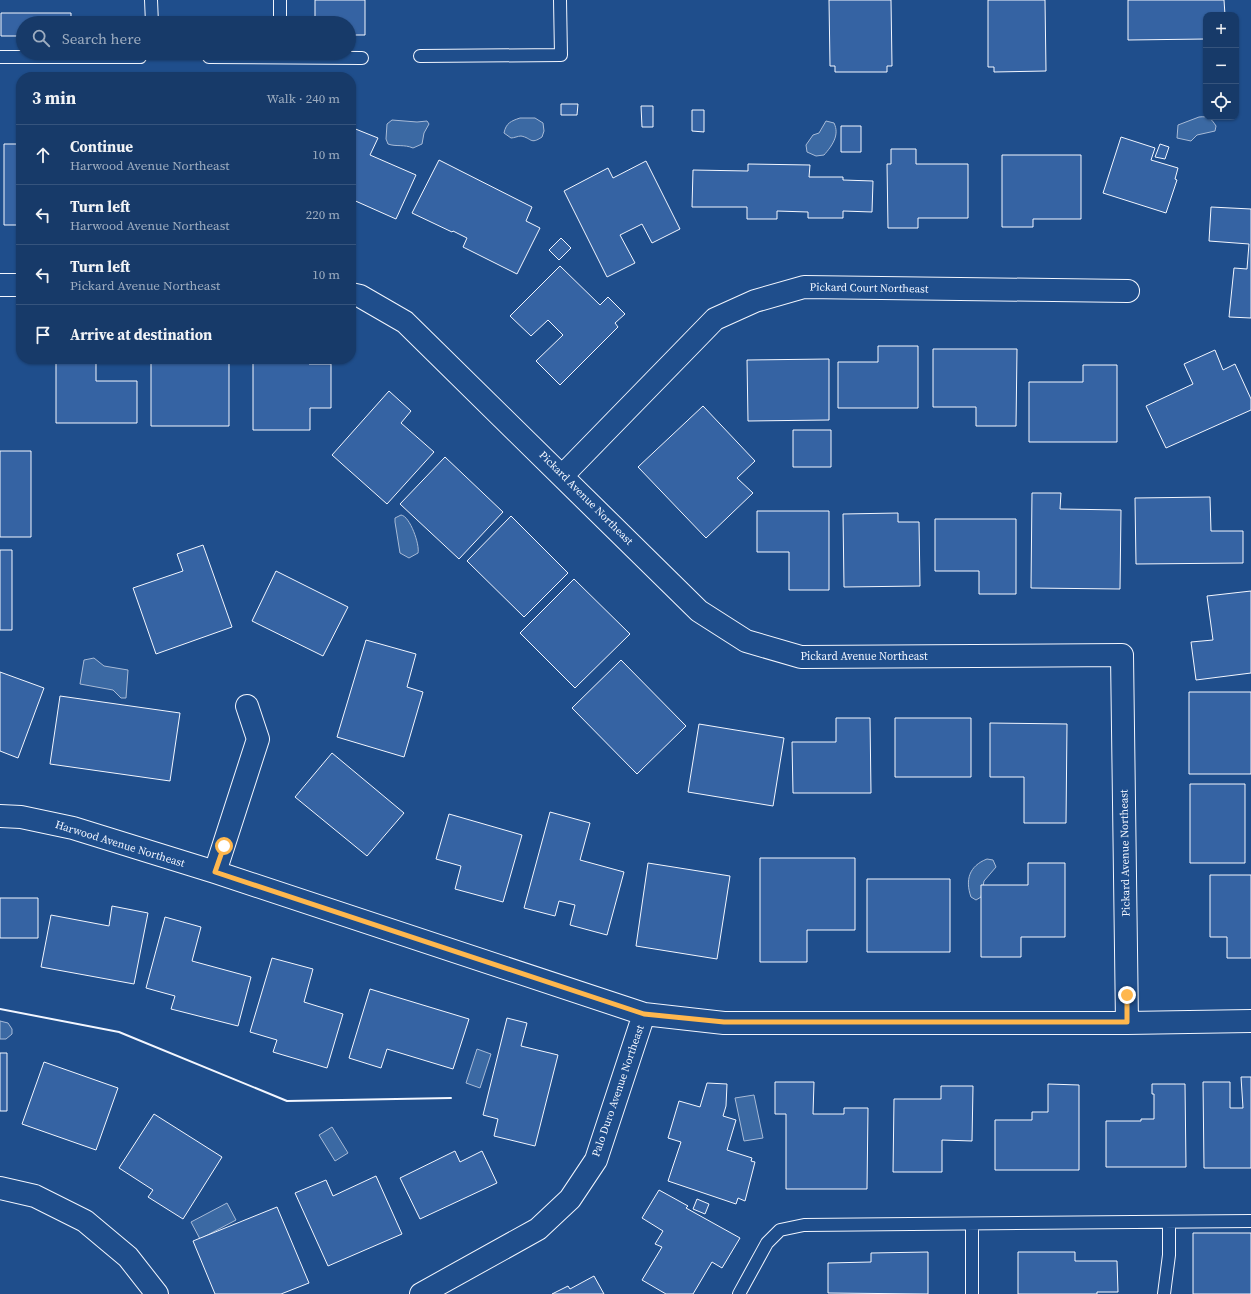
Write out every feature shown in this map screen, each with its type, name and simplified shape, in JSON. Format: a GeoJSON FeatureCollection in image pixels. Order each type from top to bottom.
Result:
{"type":"FeatureCollection","features":[{"type":"Feature","properties":{"kind":"street"},"geometry":{"type":"LineString","coordinates":[[0,285],[16,285]]}},
{"type":"Feature","properties":{"kind":"street","name":"Pickard Court Northeast"},"geometry":{"type":"LineString","coordinates":[[563,475],[715,319],[756,301],[804,287],[1128,292]]}},
{"type":"Feature","properties":{"kind":"street","name":"Pickard Avenue Northeast"},"geometry":{"type":"LineString","coordinates":[[356,295],[405,322],[563,475],[699,611],[746,641],[801,657],[1122,655],[1127,1022]]}},
{"type":"Feature","properties":{"kind":"street"},"geometry":{"type":"LineString","coordinates":[[215,872],[258,739],[247,706]]}},
{"type":"Feature","properties":{"kind":"street","name":"Harwood Avenue Northeast"},"geometry":{"type":"LineString","coordinates":[[0,816],[20,817],[73,828],[215,872],[644,1014],[724,1022],[1127,1022],[1251,1020]]}},
{"type":"Feature","properties":{"kind":"street","name":"Palo Duro Avenue Northeast"},"geometry":{"type":"LineString","coordinates":[[421,1294],[538,1229],[570,1199],[596,1160],[644,1014]]}},
{"type":"Feature","properties":{"kind":"street"},"geometry":{"type":"LineString","coordinates":[[0,1188],[35,1196],[85,1221],[128,1257],[157,1294]]}},
{"type":"Feature","properties":{"kind":"lane"},"geometry":{"type":"LineString","coordinates":[[151,0],[152,16]]}},
{"type":"Feature","properties":{"kind":"lane"},"geometry":{"type":"LineString","coordinates":[[280,0],[280,16]]}},
{"type":"Feature","properties":{"kind":"lane"},"geometry":{"type":"LineString","coordinates":[[420,56],[561,55],[560,0]]}},
{"type":"Feature","properties":{"kind":"lane"},"geometry":{"type":"LineString","coordinates":[[0,57],[16,57]]}},
{"type":"Feature","properties":{"kind":"lane"},"geometry":{"type":"LineString","coordinates":[[356,58],[362,58]]}},
{"type":"Feature","properties":{"kind":"lane"},"geometry":{"type":"LineString","coordinates":[[739,1294],[767,1243],[780,1230],[804,1225],[1251,1221]]}},
{"type":"Feature","properties":{"kind":"lane"},"geometry":{"type":"LineString","coordinates":[[1164,1294],[1169,1255],[1169,1222]]}},
{"type":"Feature","properties":{"kind":"lane"},"geometry":{"type":"LineString","coordinates":[[972,1224],[972,1294]]}},
{"type":"Feature","properties":{"kind":"water"},"geometry":{"type":"Polygon","coordinates":[[[1199,117],[1203,117],[1203,120],[1212,120],[1216,126],[1215,131],[1197,135],[1191,141],[1177,138],[1178,125],[1199,117]]]}},
{"type":"Feature","properties":{"kind":"water"},"geometry":{"type":"Polygon","coordinates":[[[520,118],[535,118],[543,123],[544,131],[542,137],[533,141],[521,136],[511,138],[504,133],[509,123],[520,118]]]}},
{"type":"Feature","properties":{"kind":"water"},"geometry":{"type":"Polygon","coordinates":[[[392,120],[417,122],[427,121],[429,124],[424,133],[422,144],[413,148],[388,144],[386,139],[387,124],[392,120]]]}},
{"type":"Feature","properties":{"kind":"water"},"geometry":{"type":"Polygon","coordinates":[[[826,121],[834,123],[836,127],[836,136],[830,148],[824,155],[816,156],[807,152],[806,145],[813,135],[819,133],[826,121]]]}},
{"type":"Feature","properties":{"kind":"water"},"geometry":{"type":"Polygon","coordinates":[[[401,515],[408,520],[414,531],[418,549],[418,553],[409,558],[400,553],[395,518],[401,515]]]}},
{"type":"Feature","properties":{"kind":"water"},"geometry":{"type":"Polygon","coordinates":[[[94,658],[104,666],[128,670],[126,698],[121,698],[113,690],[80,684],[84,660],[94,658]]]}},
{"type":"Feature","properties":{"kind":"water"},"geometry":{"type":"Polygon","coordinates":[[[987,859],[993,860],[996,867],[984,881],[981,897],[976,900],[971,897],[969,891],[968,885],[970,874],[976,866],[987,859]]]}},
{"type":"Feature","properties":{"kind":"water"},"geometry":{"type":"Polygon","coordinates":[[[0,1021],[8,1023],[12,1029],[12,1034],[6,1039],[0,1039],[0,1021]]]}},
{"type":"Feature","properties":{"kind":"water"},"geometry":{"type":"Polygon","coordinates":[[[477,1049],[491,1054],[480,1088],[466,1083],[477,1049]]]}},
{"type":"Feature","properties":{"kind":"water"},"geometry":{"type":"Polygon","coordinates":[[[754,1095],[763,1138],[744,1141],[735,1098],[754,1095]]]}},
{"type":"Feature","properties":{"kind":"water"},"geometry":{"type":"Polygon","coordinates":[[[332,1127],[348,1153],[335,1161],[319,1135],[332,1127]]]}},
{"type":"Feature","properties":{"kind":"water"},"geometry":{"type":"Polygon","coordinates":[[[227,1203],[236,1220],[200,1239],[191,1222],[227,1203]]]}},
{"type":"Feature","properties":{"kind":"building"},"geometry":{"type":"Polygon","coordinates":[[[315,0],[365,0],[365,35],[356,35],[356,16],[315,16],[315,0]]]}},
{"type":"Feature","properties":{"kind":"building"},"geometry":{"type":"Polygon","coordinates":[[[829,0],[891,0],[892,66],[887,66],[887,72],[835,72],[835,66],[830,66],[829,0]]]}},
{"type":"Feature","properties":{"kind":"building"},"geometry":{"type":"Polygon","coordinates":[[[988,0],[1045,0],[1046,71],[994,72],[994,67],[988,67],[988,0]]]}},
{"type":"Feature","properties":{"kind":"building"},"geometry":{"type":"Polygon","coordinates":[[[1128,0],[1224,0],[1225,12],[1203,12],[1203,39],[1128,40],[1128,0]]]}},
{"type":"Feature","properties":{"kind":"building"},"geometry":{"type":"Polygon","coordinates":[[[1,13],[71,13],[71,16],[16,16],[16,36],[1,36],[1,13]]]}},
{"type":"Feature","properties":{"kind":"building"},"geometry":{"type":"Polygon","coordinates":[[[561,104],[578,104],[577,115],[561,115],[561,104]]]}},
{"type":"Feature","properties":{"kind":"building"},"geometry":{"type":"Polygon","coordinates":[[[641,106],[653,106],[653,127],[642,127],[641,106]]]}},
{"type":"Feature","properties":{"kind":"building"},"geometry":{"type":"Polygon","coordinates":[[[692,110],[704,110],[704,132],[692,131],[692,110]]]}},
{"type":"Feature","properties":{"kind":"building"},"geometry":{"type":"Polygon","coordinates":[[[841,126],[861,126],[861,152],[841,152],[841,126]]]}},
{"type":"Feature","properties":{"kind":"building"},"geometry":{"type":"Polygon","coordinates":[[[356,129],[378,138],[370,155],[416,175],[396,219],[356,201],[356,129]]]}},
{"type":"Feature","properties":{"kind":"building"},"geometry":{"type":"Polygon","coordinates":[[[1121,137],[1155,148],[1151,160],[1178,168],[1175,179],[1177,180],[1166,213],[1103,193],[1121,137]]]}},
{"type":"Feature","properties":{"kind":"building"},"geometry":{"type":"Polygon","coordinates":[[[4,144],[16,144],[16,225],[4,225],[4,144]]]}},
{"type":"Feature","properties":{"kind":"building"},"geometry":{"type":"Polygon","coordinates":[[[1160,144],[1169,147],[1165,159],[1155,157],[1160,144]]]}},
{"type":"Feature","properties":{"kind":"building"},"geometry":{"type":"Polygon","coordinates":[[[891,149],[916,149],[916,164],[968,164],[968,218],[918,218],[918,228],[888,228],[887,164],[891,164],[891,149]]]}},
{"type":"Feature","properties":{"kind":"building"},"geometry":{"type":"Polygon","coordinates":[[[1002,155],[1081,155],[1081,219],[1033,219],[1033,227],[1002,227],[1002,155]]]}},
{"type":"Feature","properties":{"kind":"building"},"geometry":{"type":"Polygon","coordinates":[[[439,160],[532,207],[526,221],[540,228],[517,274],[463,247],[467,238],[412,213],[439,160]]]}},
{"type":"Feature","properties":{"kind":"building"},"geometry":{"type":"Polygon","coordinates":[[[646,161],[680,229],[652,243],[642,224],[620,235],[635,263],[607,277],[564,191],[608,168],[613,178],[646,161]]]}},
{"type":"Feature","properties":{"kind":"building"},"geometry":{"type":"Polygon","coordinates":[[[748,164],[810,165],[809,177],[843,177],[843,180],[873,181],[872,212],[843,211],[843,218],[808,218],[808,212],[777,211],[777,219],[747,219],[747,207],[692,207],[693,170],[748,171],[748,164]]]}},
{"type":"Feature","properties":{"kind":"building"},"geometry":{"type":"Polygon","coordinates":[[[1211,207],[1251,209],[1251,318],[1229,317],[1234,268],[1247,269],[1249,244],[1209,241],[1211,207]]]}},
{"type":"Feature","properties":{"kind":"building"},"geometry":{"type":"Polygon","coordinates":[[[561,238],[571,248],[559,260],[549,250],[561,238]]]}},
{"type":"Feature","properties":{"kind":"building"},"geometry":{"type":"Polygon","coordinates":[[[560,266],[600,305],[608,297],[625,314],[615,323],[618,327],[560,385],[536,361],[563,335],[548,320],[531,336],[510,316],[560,266]]]}},
{"type":"Feature","properties":{"kind":"building"},"geometry":{"type":"Polygon","coordinates":[[[878,346],[918,346],[918,408],[838,408],[838,362],[878,362],[878,346]]]}},
{"type":"Feature","properties":{"kind":"building"},"geometry":{"type":"Polygon","coordinates":[[[933,349],[1017,349],[1016,426],[976,426],[976,407],[933,407],[933,349]]]}},
{"type":"Feature","properties":{"kind":"building"},"geometry":{"type":"Polygon","coordinates":[[[1215,350],[1223,370],[1235,364],[1251,399],[1251,410],[1166,448],[1146,406],[1193,384],[1184,364],[1215,350]]]}},
{"type":"Feature","properties":{"kind":"building"},"geometry":{"type":"Polygon","coordinates":[[[829,359],[829,420],[748,421],[747,360],[829,359]]]}},
{"type":"Feature","properties":{"kind":"building"},"geometry":{"type":"Polygon","coordinates":[[[56,364],[96,364],[96,381],[137,381],[137,423],[56,423],[56,364]]]}},
{"type":"Feature","properties":{"kind":"building"},"geometry":{"type":"Polygon","coordinates":[[[151,364],[229,364],[229,426],[151,426],[151,364]]]}},
{"type":"Feature","properties":{"kind":"building"},"geometry":{"type":"Polygon","coordinates":[[[253,364],[331,364],[331,408],[310,408],[310,430],[253,430],[253,364]]]}},
{"type":"Feature","properties":{"kind":"building"},"geometry":{"type":"Polygon","coordinates":[[[1083,365],[1117,365],[1117,442],[1029,442],[1029,382],[1083,382],[1083,365]]]}},
{"type":"Feature","properties":{"kind":"building"},"geometry":{"type":"Polygon","coordinates":[[[389,391],[411,411],[401,423],[434,452],[387,504],[332,455],[389,391]]]}},
{"type":"Feature","properties":{"kind":"building"},"geometry":{"type":"Polygon","coordinates":[[[703,406],[755,461],[737,478],[753,493],[706,538],[638,467],[703,406]]]}},
{"type":"Feature","properties":{"kind":"building"},"geometry":{"type":"Polygon","coordinates":[[[793,430],[831,430],[831,467],[793,467],[793,430]]]}},
{"type":"Feature","properties":{"kind":"building"},"geometry":{"type":"Polygon","coordinates":[[[0,451],[31,451],[31,537],[0,537],[0,451]]]}},
{"type":"Feature","properties":{"kind":"building"},"geometry":{"type":"Polygon","coordinates":[[[445,457],[503,512],[459,559],[400,504],[445,457]]]}},
{"type":"Feature","properties":{"kind":"building"},"geometry":{"type":"Polygon","coordinates":[[[1032,493],[1061,493],[1060,509],[1121,510],[1120,589],[1031,588],[1032,493]]]}},
{"type":"Feature","properties":{"kind":"building"},"geometry":{"type":"Polygon","coordinates":[[[1210,497],[1211,531],[1243,531],[1243,563],[1136,564],[1135,498],[1210,497]]]}},
{"type":"Feature","properties":{"kind":"building"},"geometry":{"type":"Polygon","coordinates":[[[757,511],[829,511],[829,590],[789,590],[789,552],[757,552],[757,511]]]}},
{"type":"Feature","properties":{"kind":"building"},"geometry":{"type":"Polygon","coordinates":[[[898,513],[898,522],[919,522],[920,586],[844,587],[843,514],[898,513]]]}},
{"type":"Feature","properties":{"kind":"building"},"geometry":{"type":"Polygon","coordinates":[[[511,516],[568,573],[524,617],[467,561],[511,516]]]}},
{"type":"Feature","properties":{"kind":"building"},"geometry":{"type":"Polygon","coordinates":[[[935,519],[1016,519],[1016,594],[979,594],[979,571],[935,571],[935,519]]]}},
{"type":"Feature","properties":{"kind":"building"},"geometry":{"type":"Polygon","coordinates":[[[203,545],[232,627],[156,654],[133,588],[183,571],[177,554],[203,545]]]}},
{"type":"Feature","properties":{"kind":"building"},"geometry":{"type":"Polygon","coordinates":[[[0,550],[12,550],[12,630],[0,630],[0,550]]]}},
{"type":"Feature","properties":{"kind":"building"},"geometry":{"type":"Polygon","coordinates":[[[276,571],[348,607],[323,656],[252,621],[276,571]]]}},
{"type":"Feature","properties":{"kind":"building"},"geometry":{"type":"Polygon","coordinates":[[[574,579],[630,634],[575,688],[520,633],[574,579]]]}},
{"type":"Feature","properties":{"kind":"building"},"geometry":{"type":"Polygon","coordinates":[[[1251,591],[1251,673],[1196,680],[1191,642],[1213,640],[1207,596],[1251,591]]]}},
{"type":"Feature","properties":{"kind":"building"},"geometry":{"type":"Polygon","coordinates":[[[366,640],[416,654],[407,687],[423,692],[404,757],[337,737],[366,640]]]}},
{"type":"Feature","properties":{"kind":"building"},"geometry":{"type":"Polygon","coordinates":[[[621,660],[686,726],[637,774],[572,708],[621,660]]]}},
{"type":"Feature","properties":{"kind":"building"},"geometry":{"type":"Polygon","coordinates":[[[0,672],[44,688],[18,758],[0,751],[0,672]]]}},
{"type":"Feature","properties":{"kind":"building"},"geometry":{"type":"Polygon","coordinates":[[[1189,692],[1251,692],[1251,774],[1189,774],[1189,692]]]}},
{"type":"Feature","properties":{"kind":"building"},"geometry":{"type":"Polygon","coordinates":[[[60,696],[180,713],[170,781],[50,764],[60,696]]]}},
{"type":"Feature","properties":{"kind":"building"},"geometry":{"type":"Polygon","coordinates":[[[836,718],[870,718],[871,793],[793,793],[792,742],[836,742],[836,718]]]}},
{"type":"Feature","properties":{"kind":"building"},"geometry":{"type":"Polygon","coordinates":[[[895,718],[971,718],[971,777],[895,777],[895,718]]]}},
{"type":"Feature","properties":{"kind":"building"},"geometry":{"type":"Polygon","coordinates":[[[990,723],[1067,724],[1066,823],[1024,823],[1024,777],[990,777],[990,723]]]}},
{"type":"Feature","properties":{"kind":"building"},"geometry":{"type":"Polygon","coordinates":[[[699,724],[784,738],[773,806],[688,792],[699,724]]]}},
{"type":"Feature","properties":{"kind":"building"},"geometry":{"type":"Polygon","coordinates":[[[332,753],[404,813],[367,856],[295,797],[332,753]]]}},
{"type":"Feature","properties":{"kind":"building"},"geometry":{"type":"Polygon","coordinates":[[[1190,784],[1245,784],[1245,863],[1190,863],[1190,784]]]}},
{"type":"Feature","properties":{"kind":"building"},"geometry":{"type":"Polygon","coordinates":[[[550,812],[590,823],[580,860],[624,872],[607,935],[570,925],[575,905],[559,901],[555,916],[524,908],[550,812]]]}},
{"type":"Feature","properties":{"kind":"building"},"geometry":{"type":"Polygon","coordinates":[[[449,814],[522,835],[503,902],[455,889],[461,866],[436,859],[449,814]]]}},
{"type":"Feature","properties":{"kind":"building"},"geometry":{"type":"Polygon","coordinates":[[[760,858],[855,858],[855,930],[807,930],[807,962],[760,962],[760,858]]]}},
{"type":"Feature","properties":{"kind":"building"},"geometry":{"type":"Polygon","coordinates":[[[648,863],[730,876],[717,959],[636,946],[648,863]]]}},
{"type":"Feature","properties":{"kind":"building"},"geometry":{"type":"Polygon","coordinates":[[[1028,863],[1065,863],[1065,937],[1021,937],[1021,957],[981,957],[981,885],[1028,885],[1028,863]]]}},
{"type":"Feature","properties":{"kind":"building"},"geometry":{"type":"Polygon","coordinates":[[[1210,875],[1251,875],[1251,958],[1227,958],[1227,937],[1210,937],[1210,875]]]}},
{"type":"Feature","properties":{"kind":"building"},"geometry":{"type":"Polygon","coordinates":[[[867,879],[950,879],[950,952],[867,952],[867,879]]]}},
{"type":"Feature","properties":{"kind":"building"},"geometry":{"type":"Polygon","coordinates":[[[0,898],[38,898],[38,938],[0,938],[0,898]]]}},
{"type":"Feature","properties":{"kind":"building"},"geometry":{"type":"Polygon","coordinates":[[[112,906],[148,913],[134,984],[41,967],[51,915],[109,926],[112,906]]]}},
{"type":"Feature","properties":{"kind":"building"},"geometry":{"type":"Polygon","coordinates":[[[165,917],[201,927],[192,961],[251,977],[238,1026],[171,1009],[175,996],[146,988],[165,917]]]}},
{"type":"Feature","properties":{"kind":"building"},"geometry":{"type":"Polygon","coordinates":[[[272,958],[313,969],[304,1002],[343,1014],[327,1068],[273,1052],[277,1040],[250,1032],[272,958]]]}},
{"type":"Feature","properties":{"kind":"building"},"geometry":{"type":"Polygon","coordinates":[[[370,989],[469,1019],[453,1069],[387,1049],[381,1068],[349,1058],[370,989]]]}},
{"type":"Feature","properties":{"kind":"building"},"geometry":{"type":"Polygon","coordinates":[[[507,1018],[527,1023],[521,1046],[558,1055],[535,1146],[494,1136],[498,1119],[483,1115],[507,1018]]]}},
{"type":"Feature","properties":{"kind":"building"},"geometry":{"type":"Polygon","coordinates":[[[0,1053],[7,1053],[7,1111],[0,1111],[0,1053]]]}},
{"type":"Feature","properties":{"kind":"building"},"geometry":{"type":"Polygon","coordinates":[[[44,1062],[118,1088],[96,1150],[22,1124],[44,1062]]]}},
{"type":"Feature","properties":{"kind":"building"},"geometry":{"type":"Polygon","coordinates":[[[1241,1077],[1251,1077],[1251,1168],[1204,1168],[1203,1082],[1230,1082],[1230,1108],[1243,1108],[1241,1077]]]}},
{"type":"Feature","properties":{"kind":"building"},"geometry":{"type":"Polygon","coordinates":[[[775,1082],[814,1082],[813,1114],[844,1114],[844,1108],[868,1108],[867,1189],[786,1189],[786,1114],[775,1114],[775,1082]]]}},
{"type":"Feature","properties":{"kind":"building"},"geometry":{"type":"Polygon","coordinates":[[[707,1083],[727,1084],[726,1106],[723,1116],[736,1120],[727,1150],[752,1158],[751,1161],[755,1162],[745,1201],[738,1198],[736,1204],[668,1181],[681,1142],[668,1138],[679,1101],[700,1107],[707,1083]]]}},
{"type":"Feature","properties":{"kind":"building"},"geometry":{"type":"Polygon","coordinates":[[[1048,1084],[1079,1085],[1079,1170],[995,1170],[995,1120],[1032,1120],[1032,1112],[1048,1112],[1048,1084]]]}},
{"type":"Feature","properties":{"kind":"building"},"geometry":{"type":"Polygon","coordinates":[[[1152,1084],[1185,1084],[1186,1167],[1106,1167],[1106,1121],[1141,1121],[1141,1119],[1154,1119],[1154,1094],[1152,1094],[1152,1084]]]}},
{"type":"Feature","properties":{"kind":"building"},"geometry":{"type":"Polygon","coordinates":[[[941,1086],[973,1086],[972,1141],[942,1140],[942,1172],[893,1172],[894,1099],[941,1099],[941,1086]]]}},
{"type":"Feature","properties":{"kind":"building"},"geometry":{"type":"Polygon","coordinates":[[[154,1114],[222,1157],[183,1219],[148,1197],[153,1190],[119,1168],[154,1114]]]}},
{"type":"Feature","properties":{"kind":"building"},"geometry":{"type":"Polygon","coordinates":[[[455,1151],[460,1162],[482,1151],[497,1183],[420,1219],[400,1178],[455,1151]]]}},
{"type":"Feature","properties":{"kind":"building"},"geometry":{"type":"Polygon","coordinates":[[[376,1176],[402,1234],[328,1266],[295,1193],[326,1180],[333,1196],[376,1176]]]}},
{"type":"Feature","properties":{"kind":"building"},"geometry":{"type":"Polygon","coordinates":[[[659,1190],[688,1206],[686,1208],[740,1238],[722,1268],[712,1262],[693,1294],[666,1294],[642,1280],[662,1247],[655,1244],[663,1231],[642,1218],[659,1190]]]}},
{"type":"Feature","properties":{"kind":"building"},"geometry":{"type":"Polygon","coordinates":[[[697,1199],[709,1204],[705,1214],[693,1209],[697,1199]]]}},
{"type":"Feature","properties":{"kind":"building"},"geometry":{"type":"Polygon","coordinates":[[[277,1207],[309,1283],[281,1294],[215,1294],[193,1241],[277,1207]]]}},
{"type":"Feature","properties":{"kind":"building"},"geometry":{"type":"Polygon","coordinates":[[[1193,1233],[1251,1233],[1251,1294],[1193,1294],[1193,1233]]]}},
{"type":"Feature","properties":{"kind":"building"},"geometry":{"type":"Polygon","coordinates":[[[928,1252],[928,1294],[828,1293],[828,1263],[871,1262],[871,1253],[928,1252]]]}},
{"type":"Feature","properties":{"kind":"building"},"geometry":{"type":"Polygon","coordinates":[[[1018,1252],[1075,1252],[1075,1261],[1117,1261],[1118,1292],[1097,1292],[1097,1294],[1018,1294],[1018,1252]]]}},
{"type":"Feature","properties":{"kind":"building"},"geometry":{"type":"Polygon","coordinates":[[[594,1276],[604,1294],[552,1294],[568,1286],[570,1289],[594,1276]]]}},
{"type":"Feature","properties":{"kind":"wall"},"geometry":{"type":"LineString","coordinates":[[0,1009],[119,1032],[287,1101],[451,1098]]}},
{"type":"Feature","properties":{"kind":"route"},"geometry":{"type":"LineString","coordinates":[[224,846],[215,872],[644,1014],[724,1022],[1127,1022],[1127,995]]}}]}
